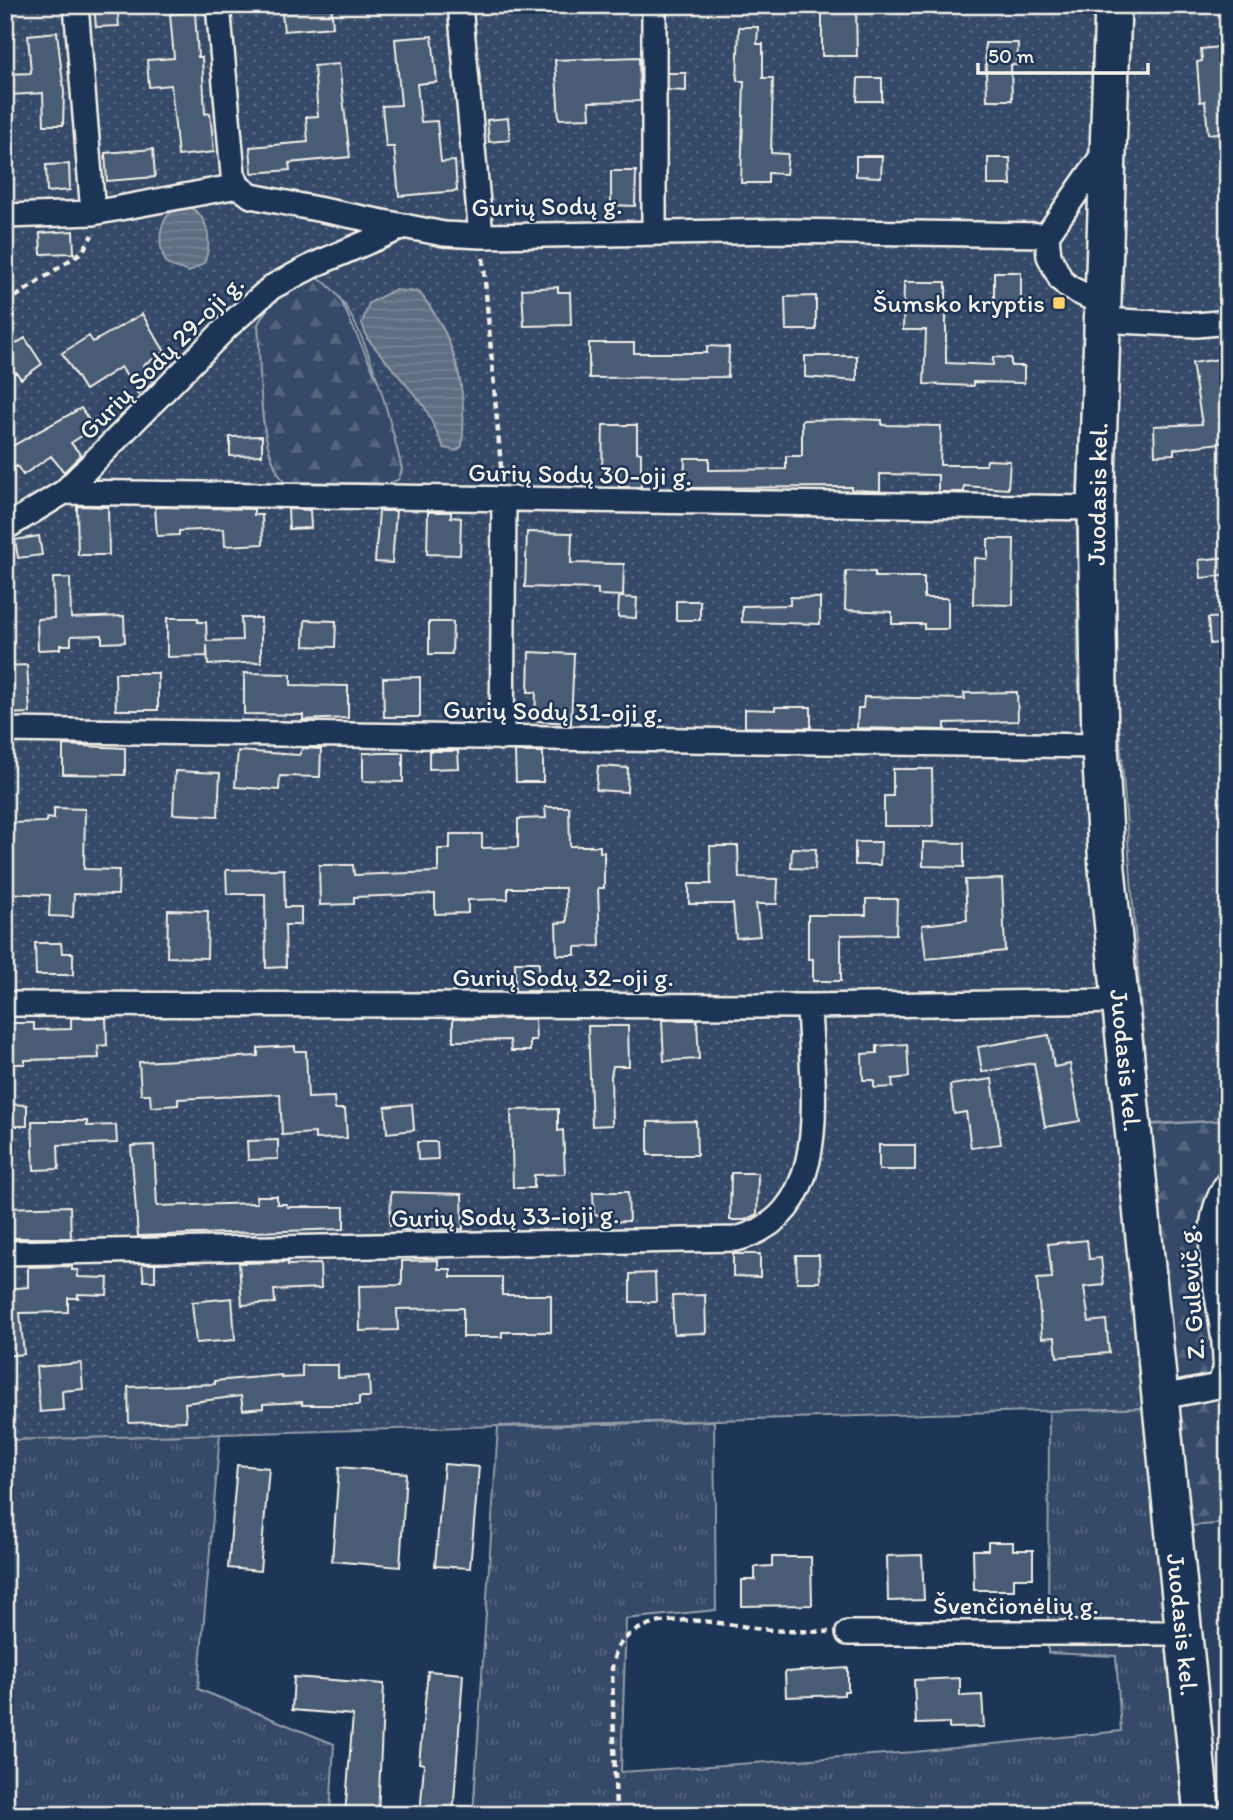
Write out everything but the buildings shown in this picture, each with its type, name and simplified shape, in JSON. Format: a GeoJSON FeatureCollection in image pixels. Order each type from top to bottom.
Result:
{"type":"FeatureCollection","features":[{"type":"Feature","properties":{"kind":"main road"},"geometry":{"type":"LineString","coordinates":[[1107,149],[1113,5]]}},
{"type":"Feature","properties":{"kind":"main road","name":"Juodasis kel."},"geometry":{"type":"LineString","coordinates":[[1107,149],[1096,508],[1100,746],[1107,869],[1202,1815]]}},
{"type":"Feature","properties":{"kind":"street"},"geometry":{"type":"LineString","coordinates":[[76,5],[93,213]]}},
{"type":"Feature","properties":{"kind":"street"},"geometry":{"type":"LineString","coordinates":[[5,216],[93,213],[238,186],[233,174],[218,5]]}},
{"type":"Feature","properties":{"kind":"street"},"geometry":{"type":"LineString","coordinates":[[460,5],[481,236]]}},
{"type":"Feature","properties":{"kind":"street"},"geometry":{"type":"LineString","coordinates":[[654,5],[654,232]]}},
{"type":"Feature","properties":{"kind":"street"},"geometry":{"type":"LineString","coordinates":[[1107,149],[1047,235],[1049,256],[1061,280],[1100,312],[1197,325],[1228,322]]}},
{"type":"Feature","properties":{"kind":"street","name":"Gurių Sodų g."},"geometry":{"type":"LineString","coordinates":[[238,186],[251,196],[283,205],[444,234],[481,236],[893,231],[1047,235]]}},
{"type":"Feature","properties":{"kind":"street","name":"Gurių Sodų 29-oji g."},"geometry":{"type":"LineString","coordinates":[[5,528],[64,492],[228,326],[272,286],[405,226]]}},
{"type":"Feature","properties":{"kind":"street","name":"Gurių Sodų 30-oji g."},"geometry":{"type":"LineString","coordinates":[[64,492],[504,501],[1096,508]]}},
{"type":"Feature","properties":{"kind":"street"},"geometry":{"type":"LineString","coordinates":[[502,738],[504,501]]}},
{"type":"Feature","properties":{"kind":"street","name":"Gurių Sodų 31-oji g."},"geometry":{"type":"LineString","coordinates":[[5,730],[1100,746]]}},
{"type":"Feature","properties":{"kind":"street","name":"Gurių Sodų 32-oji g."},"geometry":{"type":"LineString","coordinates":[[5,1004],[809,1006],[1121,1001]]}},
{"type":"Feature","properties":{"kind":"street","name":"Gurių Sodų 33-ioji g."},"geometry":{"type":"LineString","coordinates":[[5,1253],[736,1239],[755,1234],[771,1223],[797,1193],[813,1144],[809,1006]]}},
{"type":"Feature","properties":{"kind":"street","name":"Z. Gulevič g."},"geometry":{"type":"LineString","coordinates":[[1162,1397],[1218,1386],[1225,1371],[1210,1223],[1217,1197],[1228,1182]]}},
{"type":"Feature","properties":{"kind":"street","name":"Švenčionėlių g."},"geometry":{"type":"LineString","coordinates":[[848,1633],[1184,1633]]}},
{"type":"Feature","properties":{"kind":"path"},"geometry":{"type":"LineString","coordinates":[[5,304],[83,251],[94,230],[93,213]]}},
{"type":"Feature","properties":{"kind":"path"},"geometry":{"type":"LineString","coordinates":[[481,236],[504,501]]}},
{"type":"Feature","properties":{"kind":"path"},"geometry":{"type":"LineString","coordinates":[[616,1815],[612,1668],[618,1647],[630,1637],[645,1628],[673,1620],[698,1620],[764,1630],[848,1633]]}},
{"type":"Feature","properties":{"kind":"shaded area"},"geometry":{"type":"Polygon","coordinates":[[[189,207],[196,211],[205,224],[208,248],[204,263],[189,272],[168,265],[160,238],[165,220],[171,213],[179,208],[189,207]]]}},
{"type":"Feature","properties":{"kind":"shaded area"},"geometry":{"type":"Polygon","coordinates":[[[394,290],[419,292],[432,309],[450,345],[457,365],[463,404],[462,446],[456,451],[444,448],[425,407],[367,338],[362,323],[369,303],[394,290]]]}},
{"type":"Feature","properties":{"kind":"shaded area"},"geometry":{"type":"Polygon","coordinates":[[[1228,1523],[1228,1815],[1219,1815],[1190,1526],[1228,1523]]]}},
{"type":"Feature","properties":{"kind":"green space"},"geometry":{"type":"Polygon","coordinates":[[[5,5],[1100,5],[1077,491],[1078,678],[1092,876],[1144,1408],[5,1440],[5,5]],[[312,276],[296,283],[267,309],[258,324],[262,406],[269,448],[284,482],[389,484],[399,479],[402,469],[381,391],[359,331],[345,306],[329,286],[312,276]]]}},
{"type":"Feature","properties":{"kind":"green space"},"geometry":{"type":"Polygon","coordinates":[[[1132,5],[1228,5],[1228,1120],[1150,1124],[1117,698],[1112,500],[1132,5]]]}},
{"type":"Feature","properties":{"kind":"green space"},"geometry":{"type":"Polygon","coordinates":[[[312,276],[326,280],[336,290],[384,394],[402,469],[399,479],[390,484],[284,482],[275,466],[264,428],[258,324],[280,295],[296,283],[312,276]]]}},
{"type":"Feature","properties":{"kind":"green space"},"geometry":{"type":"Polygon","coordinates":[[[1228,1120],[1228,1523],[1190,1526],[1150,1125],[1228,1120]]]}},
{"type":"Feature","properties":{"kind":"green space"},"geometry":{"type":"Polygon","coordinates":[[[1144,1408],[1183,1815],[473,1815],[498,1427],[714,1421],[716,1610],[626,1619],[621,1772],[914,1752],[1121,1731],[1116,1656],[1048,1653],[1049,1411],[1144,1408]]]}},
{"type":"Feature","properties":{"kind":"green space"},"geometry":{"type":"Polygon","coordinates":[[[220,1434],[198,1689],[334,1744],[330,1815],[5,1815],[5,1440],[220,1434]]]}},
{"type":"Feature","properties":{"kind":"place","name":"Šumsko kryptis"},"geometry":{"type":"Point","coordinates":[1059,303]}}]}
